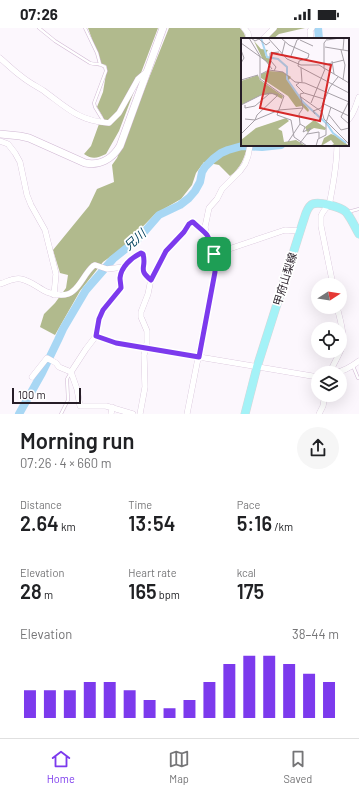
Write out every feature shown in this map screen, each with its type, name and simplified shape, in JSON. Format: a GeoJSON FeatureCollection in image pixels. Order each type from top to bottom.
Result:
{"type":"FeatureCollection","features":[{"type":"Feature","properties":{"kind":"main road","name":"甲府山梨線"},"geometry":{"type":"LineString","coordinates":[[246,414],[257,367],[309,206],[318,203],[339,208],[346,213]]}},
{"type":"Feature","properties":{"kind":"main road"},"geometry":{"type":"LineString","coordinates":[[346,213],[359,234]]}},
{"type":"Feature","properties":{"kind":"street"},"geometry":{"type":"LineString","coordinates":[[0,134],[29,138],[85,163],[102,163],[111,157],[120,146],[163,28]]}},
{"type":"Feature","properties":{"kind":"street"},"geometry":{"type":"LineString","coordinates":[[244,28],[248,33],[249,38]]}},
{"type":"Feature","properties":{"kind":"street"},"geometry":{"type":"LineString","coordinates":[[264,38],[274,28]]}},
{"type":"Feature","properties":{"kind":"street"},"geometry":{"type":"LineString","coordinates":[[311,38],[310,30],[312,28]]}},
{"type":"Feature","properties":{"kind":"street"},"geometry":{"type":"LineString","coordinates":[[0,58],[22,77],[75,114],[104,123],[109,123],[119,113],[138,79],[146,72]]}},
{"type":"Feature","properties":{"kind":"street"},"geometry":{"type":"LineString","coordinates":[[349,119],[354,111],[359,97]]}},
{"type":"Feature","properties":{"kind":"street"},"geometry":{"type":"LineString","coordinates":[[0,140],[8,144],[20,162],[27,195],[31,205],[46,230],[56,274],[54,295]]}},
{"type":"Feature","properties":{"kind":"street"},"geometry":{"type":"LineString","coordinates":[[187,414],[215,272],[214,254],[206,234],[205,227],[209,208],[217,199],[222,189],[242,168],[247,160],[250,146]]}},
{"type":"Feature","properties":{"kind":"street"},"geometry":{"type":"LineString","coordinates":[[331,278],[320,226],[321,216],[329,206],[336,166],[337,146]]}},
{"type":"Feature","properties":{"kind":"street"},"geometry":{"type":"LineString","coordinates":[[140,414],[145,387],[144,355],[147,343],[146,331],[141,312],[148,294],[151,280],[166,251],[184,232],[189,224],[193,222],[206,234]]}},
{"type":"Feature","properties":{"kind":"street"},"geometry":{"type":"LineString","coordinates":[[214,254],[285,230],[300,231]]}},
{"type":"Feature","properties":{"kind":"street"},"geometry":{"type":"LineString","coordinates":[[0,284],[20,278],[50,294],[65,295],[73,291],[90,269],[95,265],[107,269],[124,267],[129,261],[141,253],[143,254],[144,261],[143,272],[151,280]]}},
{"type":"Feature","properties":{"kind":"street"},"geometry":{"type":"LineString","coordinates":[[332,366],[342,346],[343,339],[338,314]]}},
{"type":"Feature","properties":{"kind":"street"},"geometry":{"type":"LineString","coordinates":[[96,336],[71,372],[80,406],[106,406],[133,414]]}},
{"type":"Feature","properties":{"kind":"street"},"geometry":{"type":"LineString","coordinates":[[199,357],[311,376]]}},
{"type":"Feature","properties":{"kind":"street"},"geometry":{"type":"LineString","coordinates":[[32,377],[47,358],[56,363],[59,367],[71,372]]}},
{"type":"Feature","properties":{"kind":"street"},"geometry":{"type":"LineString","coordinates":[[347,369],[359,361]]}},
{"type":"Feature","properties":{"kind":"street"},"geometry":{"type":"LineString","coordinates":[[319,414],[324,402]]}},
{"type":"Feature","properties":{"kind":"street"},"geometry":{"type":"LineString","coordinates":[[111,414],[112,407]]}},
{"type":"Feature","properties":{"kind":"lane"},"geometry":{"type":"LineString","coordinates":[[39,28],[55,41],[90,63],[100,64],[105,67],[106,71],[94,103],[94,107],[104,123]]}},
{"type":"Feature","properties":{"kind":"lane"},"geometry":{"type":"LineString","coordinates":[[86,28],[100,64]]}},
{"type":"Feature","properties":{"kind":"lane"},"geometry":{"type":"LineString","coordinates":[[346,213],[359,209]]}},
{"type":"Feature","properties":{"kind":"lane"},"geometry":{"type":"LineString","coordinates":[[124,267],[120,279],[121,288],[103,310],[99,319],[96,336],[116,343],[199,357]]}},
{"type":"Feature","properties":{"kind":"lane"},"geometry":{"type":"LineString","coordinates":[[353,366],[359,378]]}},
{"type":"Feature","properties":{"kind":"lane"},"geometry":{"type":"LineString","coordinates":[[61,414],[68,400],[67,380],[71,372]]}},
{"type":"Feature","properties":{"kind":"green space"},"geometry":{"type":"Polygon","coordinates":[[[88,28],[158,28],[119,131],[106,154],[95,158],[84,154],[91,146],[103,117],[97,107],[103,92],[107,68],[106,65],[101,64],[88,28]]]}},
{"type":"Feature","properties":{"kind":"green space"},"geometry":{"type":"Polygon","coordinates":[[[169,28],[240,28],[246,38],[241,38],[241,146],[248,146],[242,162],[230,176],[219,165],[204,162],[196,173],[192,185],[181,199],[155,214],[121,249],[103,262],[80,291],[55,335],[40,327],[44,314],[55,303],[66,288],[68,275],[60,273],[53,250],[89,206],[97,189],[114,182],[112,165],[117,158],[169,28]]]}},
{"type":"Feature","properties":{"kind":"green space"},"geometry":{"type":"Polygon","coordinates":[[[277,28],[305,28],[279,34],[274,38],[268,36],[277,28]]]}},
{"type":"Feature","properties":{"kind":"waterway","name":"兄川"},"geometry":{"type":"LineString","coordinates":[[318,28],[319,38]]}},
{"type":"Feature","properties":{"kind":"waterway","name":"兄川"},"geometry":{"type":"LineString","coordinates":[[19,414],[42,373],[63,329],[86,290],[113,259],[139,238],[159,215],[180,205],[189,198],[200,182],[202,172],[205,167],[213,159],[221,153],[242,146]]}},
{"type":"Feature","properties":{"kind":"waterway","name":"兄川"},"geometry":{"type":"LineString","coordinates":[[242,146],[272,146]]}},
{"type":"Feature","properties":{"kind":"route"},"geometry":{"type":"LineString","coordinates":[[192,222],[206,234],[214,254],[215,272],[199,357],[116,343],[96,336],[99,319],[103,310],[121,288],[121,274],[124,267],[134,257],[141,253],[143,254],[143,272],[151,280],[166,251],[192,222]]}}]}
